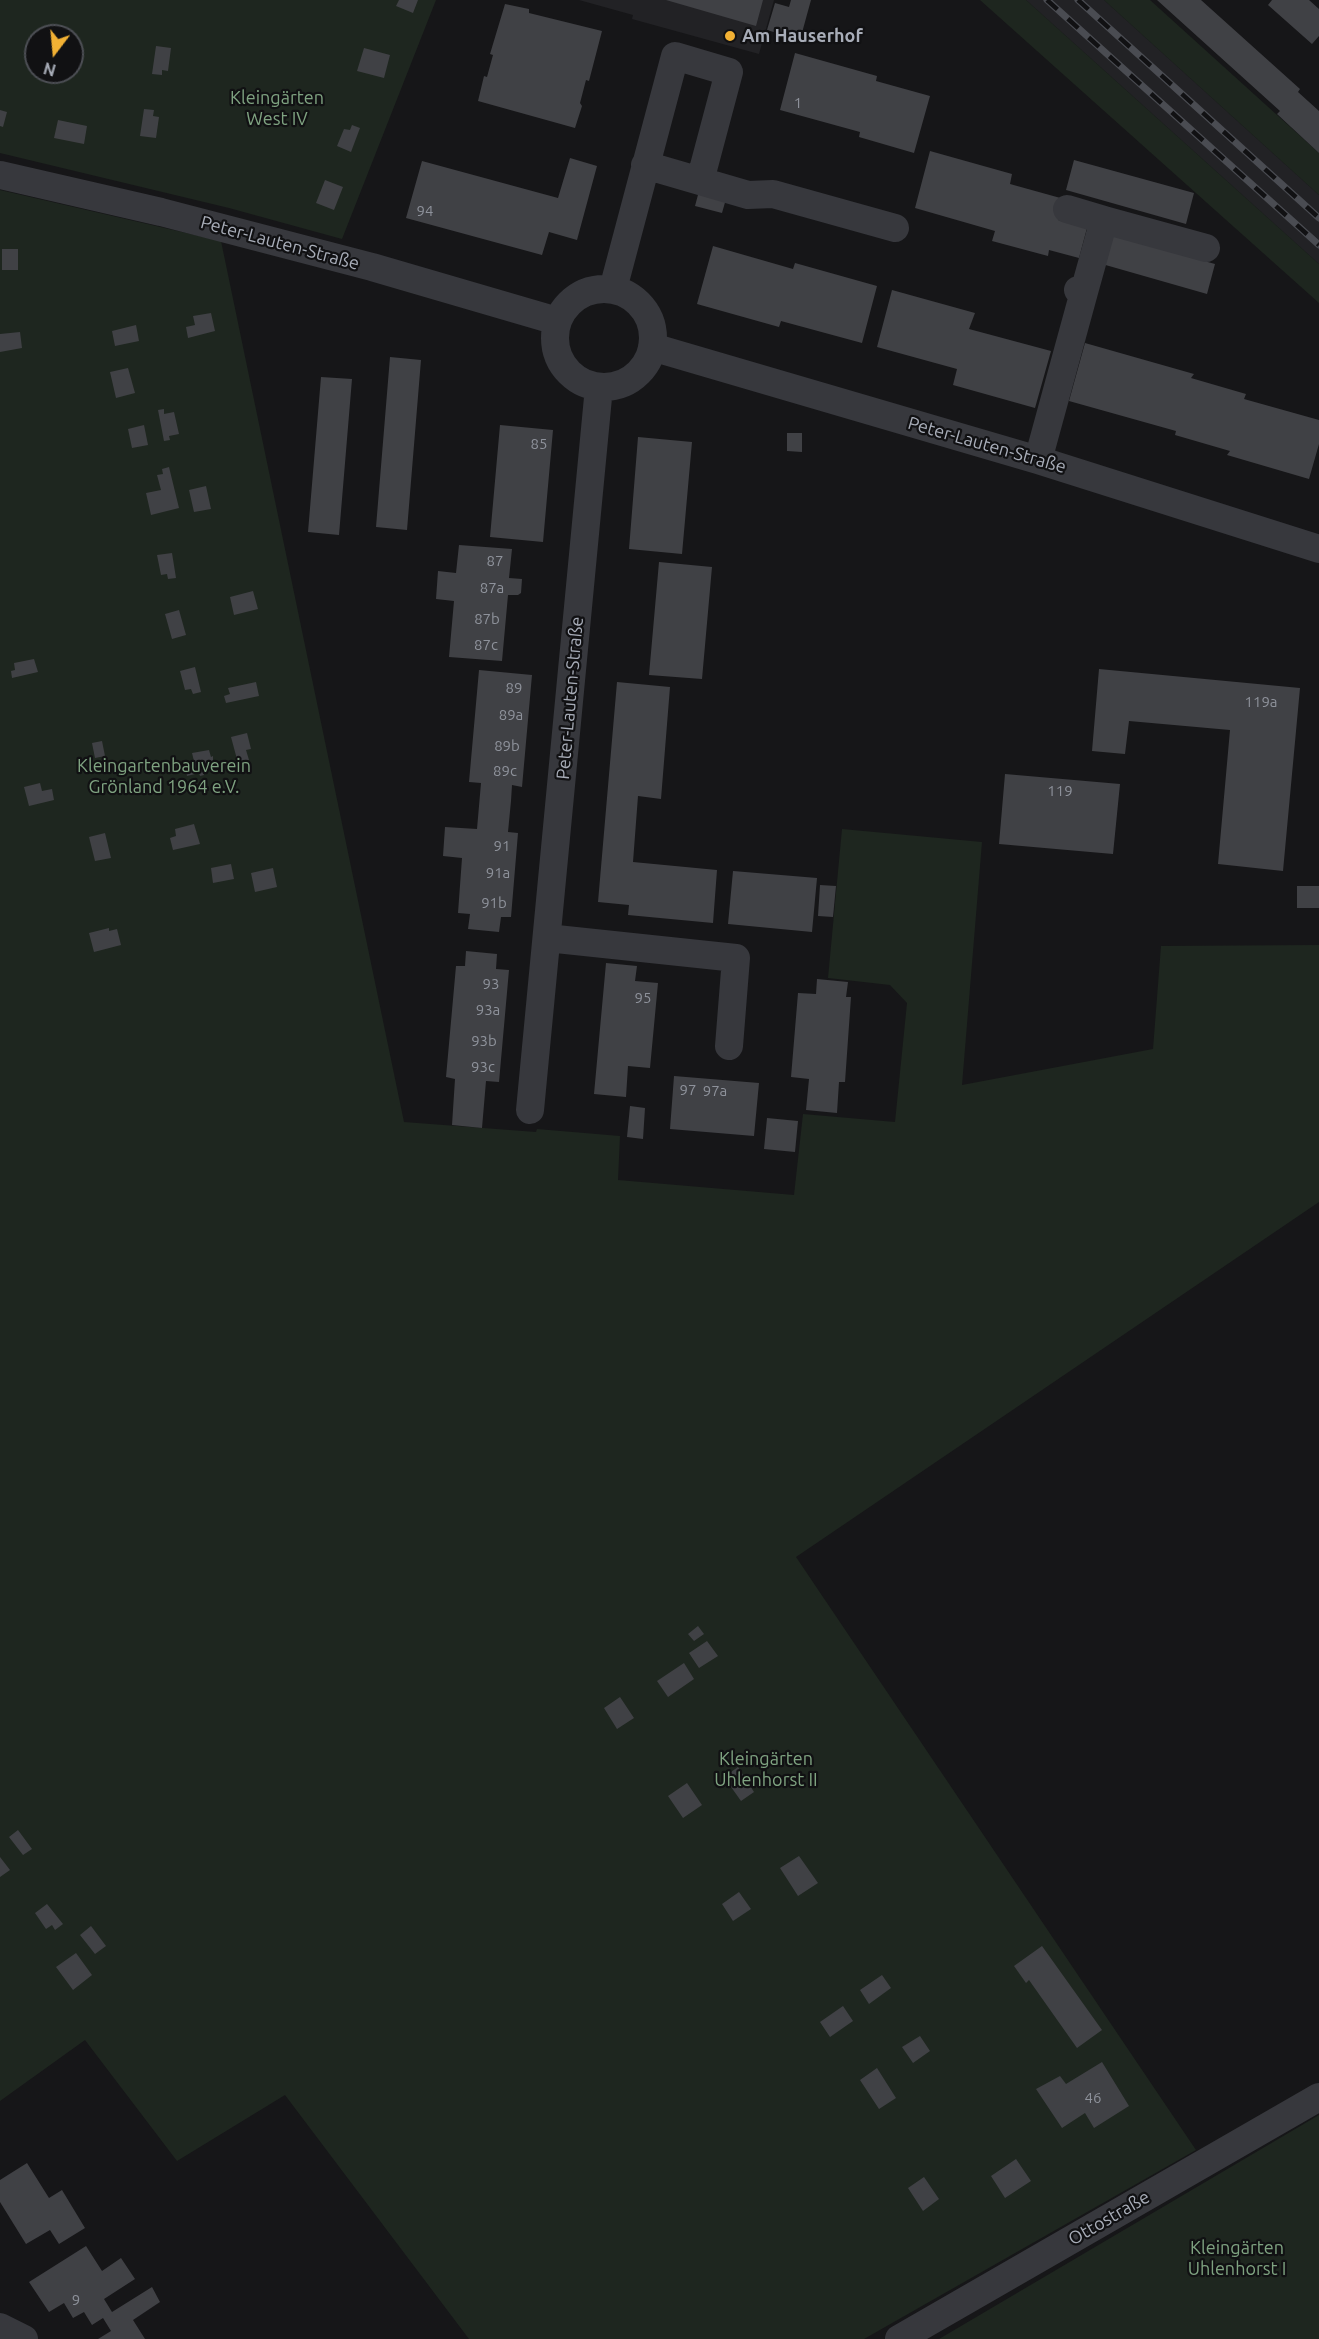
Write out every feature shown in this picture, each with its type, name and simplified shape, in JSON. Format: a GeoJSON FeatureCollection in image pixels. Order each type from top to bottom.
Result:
{"type":"FeatureCollection","features":[{"type":"Feature","properties":{"kind":"street"},"geometry":{"type":"LineString","coordinates":[[613,289],[675,56],[729,72],[700,181]]}},
{"type":"Feature","properties":{"kind":"street"},"geometry":{"type":"LineString","coordinates":[[645,165],[748,195],[773,194],[895,228]]}},
{"type":"Feature","properties":{"kind":"street","name":"Peter-Lauten-Straße"},"geometry":{"type":"LineString","coordinates":[[0,175],[161,212],[361,264],[557,321]]}},
{"type":"Feature","properties":{"kind":"street"},"geometry":{"type":"LineString","coordinates":[[1067,209],[1206,248]]}},
{"type":"Feature","properties":{"kind":"street"},"geometry":{"type":"LineString","coordinates":[[1038,460],[1081,291],[1104,220]]}},
{"type":"Feature","properties":{"kind":"street"},"geometry":{"type":"LineString","coordinates":[[598,288],[613,289],[628,294],[640,304],[649,317],[653,332],[652,347],[647,362],[638,374],[625,383],[599,387],[580,381],[567,372],[554,344],[557,321],[570,301],[582,292],[598,288]]}},
{"type":"Feature","properties":{"kind":"street","name":"Peter-Lauten-Straße"},"geometry":{"type":"LineString","coordinates":[[652,347],[1038,460],[1319,549]]}},
{"type":"Feature","properties":{"kind":"street","name":"Peter-Lauten-Straße"},"geometry":{"type":"LineString","coordinates":[[530,1110],[599,387]]}},
{"type":"Feature","properties":{"kind":"street"},"geometry":{"type":"LineString","coordinates":[[547,938],[736,958],[729,1046]]}},
{"type":"Feature","properties":{"kind":"street","name":"Ottostraße"},"geometry":{"type":"LineString","coordinates":[[899,2339],[1319,2097]]}},
{"type":"Feature","properties":{"kind":"street"},"geometry":{"type":"LineString","coordinates":[[0,2327],[24,2339]]}},
{"type":"Feature","properties":{"kind":"shaded area","name":"Am Hauserhof"},"geometry":{"type":"Polygon","coordinates":[[[579,0],[774,0],[759,54],[632,19],[633,15],[579,0]]]}},
{"type":"Feature","properties":{"kind":"shaded area"},"geometry":{"type":"Polygon","coordinates":[[[1026,0],[1104,0],[1319,195],[1319,264],[1026,0]]]}},
{"type":"Feature","properties":{"kind":"green space","name":"Kleingärten West IV"},"geometry":{"type":"Polygon","coordinates":[[[0,0],[436,0],[342,239],[229,208],[0,153],[0,0]]]}},
{"type":"Feature","properties":{"kind":"green space"},"geometry":{"type":"Polygon","coordinates":[[[980,0],[1026,0],[1319,264],[1319,303],[980,0]]]}},
{"type":"Feature","properties":{"kind":"green space"},"geometry":{"type":"Polygon","coordinates":[[[1104,0],[1150,0],[1319,153],[1319,195],[1104,0]]]}},
{"type":"Feature","properties":{"kind":"green space"},"geometry":{"type":"Polygon","coordinates":[[[0,190],[221,241],[404,1122],[620,1136],[618,1180],[794,1195],[803,1114],[895,1122],[907,1003],[890,985],[828,978],[842,829],[982,842],[962,1085],[1153,1049],[1161,946],[1319,945],[1319,1202],[796,1557],[1196,2150],[864,2339],[469,2339],[285,2095],[177,2161],[85,2040],[0,2101],[0,190]]]}},
{"type":"Feature","properties":{"kind":"green space","name":"Kleingärten Uhlenhorst I"},"geometry":{"type":"Polygon","coordinates":[[[1319,2115],[1319,2339],[939,2339],[1319,2115]]]}},
{"type":"Feature","properties":{"kind":"building"},"geometry":{"type":"Polygon","coordinates":[[[399,0],[418,0],[413,13],[396,6],[399,0]]]}},
{"type":"Feature","properties":{"kind":"building"},"geometry":{"type":"Polygon","coordinates":[[[666,0],[763,0],[756,26],[666,0]]]}},
{"type":"Feature","properties":{"kind":"building"},"geometry":{"type":"Polygon","coordinates":[[[791,0],[811,0],[800,40],[767,30],[775,3],[789,7],[791,0]]]}},
{"type":"Feature","properties":{"kind":"building"},"geometry":{"type":"Polygon","coordinates":[[[1157,0],[1201,0],[1300,89],[1298,92],[1319,111],[1319,153],[1277,114],[1280,111],[1157,0]]]}},
{"type":"Feature","properties":{"kind":"building"},"geometry":{"type":"Polygon","coordinates":[[[1272,0],[1309,0],[1319,9],[1319,36],[1312,44],[1268,5],[1272,0]]]}},
{"type":"Feature","properties":{"kind":"building"},"geometry":{"type":"Polygon","coordinates":[[[505,4],[529,9],[529,13],[602,31],[589,81],[586,80],[580,103],[582,106],[575,128],[478,101],[484,76],[487,77],[493,55],[490,54],[505,4]]]}},
{"type":"Feature","properties":{"kind":"building"},"geometry":{"type":"Polygon","coordinates":[[[156,46],[171,48],[168,71],[162,70],[162,75],[152,74],[156,46]]]}},
{"type":"Feature","properties":{"kind":"building"},"geometry":{"type":"Polygon","coordinates":[[[364,48],[390,55],[384,78],[357,71],[364,48]]]}},
{"type":"Feature","properties":{"kind":"building"},"geometry":{"type":"Polygon","coordinates":[[[795,53],[877,76],[876,81],[930,96],[914,153],[859,137],[860,132],[780,110],[795,53]]]}},
{"type":"Feature","properties":{"kind":"building"},"geometry":{"type":"Polygon","coordinates":[[[144,109],[154,110],[153,116],[159,117],[156,138],[140,136],[144,109]]]}},
{"type":"Feature","properties":{"kind":"building"},"geometry":{"type":"Polygon","coordinates":[[[0,110],[7,112],[3,127],[0,126],[0,110]]]}},
{"type":"Feature","properties":{"kind":"building"},"geometry":{"type":"Polygon","coordinates":[[[58,120],[87,126],[84,144],[54,138],[58,120]]]}},
{"type":"Feature","properties":{"kind":"building"},"geometry":{"type":"Polygon","coordinates":[[[352,125],[360,128],[351,152],[337,146],[344,129],[350,130],[352,125]]]}},
{"type":"Feature","properties":{"kind":"building"},"geometry":{"type":"Polygon","coordinates":[[[930,151],[1012,174],[1010,184],[1064,199],[1058,220],[1087,228],[1079,258],[1049,250],[1048,256],[992,241],[995,231],[915,208],[930,151]]]}},
{"type":"Feature","properties":{"kind":"building"},"geometry":{"type":"Polygon","coordinates":[[[570,158],[597,166],[577,240],[549,232],[542,255],[406,218],[422,161],[558,198],[570,158]]]}},
{"type":"Feature","properties":{"kind":"building"},"geometry":{"type":"Polygon","coordinates":[[[1074,160],[1194,193],[1186,224],[1066,190],[1074,160]]]}},
{"type":"Feature","properties":{"kind":"building"},"geometry":{"type":"Polygon","coordinates":[[[325,180],[343,187],[334,210],[316,203],[325,180]]]}},
{"type":"Feature","properties":{"kind":"building"},"geometry":{"type":"Polygon","coordinates":[[[699,191],[726,199],[722,213],[695,206],[699,191]]]}},
{"type":"Feature","properties":{"kind":"building"},"geometry":{"type":"Polygon","coordinates":[[[1110,235],[1215,264],[1207,294],[1102,264],[1110,235]]]}},
{"type":"Feature","properties":{"kind":"building"},"geometry":{"type":"Polygon","coordinates":[[[713,246],[793,269],[795,263],[877,286],[862,343],[781,321],[779,327],[697,304],[713,246]]]}},
{"type":"Feature","properties":{"kind":"building"},"geometry":{"type":"Polygon","coordinates":[[[2,249],[18,249],[18,270],[2,270],[2,249]]]}},
{"type":"Feature","properties":{"kind":"building"},"geometry":{"type":"Polygon","coordinates":[[[892,290],[975,313],[969,329],[1051,351],[1035,408],[953,385],[957,369],[877,347],[892,290]]]}},
{"type":"Feature","properties":{"kind":"building"},"geometry":{"type":"Polygon","coordinates":[[[211,313],[215,331],[188,338],[186,327],[195,325],[193,316],[211,313]]]}},
{"type":"Feature","properties":{"kind":"building"},"geometry":{"type":"Polygon","coordinates":[[[136,325],[139,341],[115,346],[112,331],[136,325]]]}},
{"type":"Feature","properties":{"kind":"building"},"geometry":{"type":"Polygon","coordinates":[[[20,332],[22,348],[0,352],[0,334],[20,332]]]}},
{"type":"Feature","properties":{"kind":"building"},"geometry":{"type":"Polygon","coordinates":[[[1085,343],[1194,374],[1191,378],[1246,394],[1244,399],[1319,420],[1319,444],[1309,479],[1227,455],[1230,451],[1175,435],[1176,431],[1069,401],[1085,343]]]}},
{"type":"Feature","properties":{"kind":"building"},"geometry":{"type":"Polygon","coordinates":[[[390,357],[421,360],[407,530],[376,527],[390,357]]]}},
{"type":"Feature","properties":{"kind":"building"},"geometry":{"type":"Polygon","coordinates":[[[128,368],[135,393],[116,398],[110,372],[128,368]]]}},
{"type":"Feature","properties":{"kind":"building"},"geometry":{"type":"Polygon","coordinates":[[[321,377],[352,379],[339,535],[308,532],[321,377]]]}},
{"type":"Feature","properties":{"kind":"building"},"geometry":{"type":"Polygon","coordinates":[[[164,409],[164,414],[174,412],[179,434],[169,436],[170,440],[164,441],[158,410],[164,409]]]}},
{"type":"Feature","properties":{"kind":"building"},"geometry":{"type":"Polygon","coordinates":[[[144,425],[148,445],[132,448],[128,429],[144,425]]]}},
{"type":"Feature","properties":{"kind":"building"},"geometry":{"type":"Polygon","coordinates":[[[500,425],[553,430],[543,542],[490,537],[500,425]]]}},
{"type":"Feature","properties":{"kind":"building"},"geometry":{"type":"Polygon","coordinates":[[[787,433],[802,433],[802,452],[787,451],[787,433]]]}},
{"type":"Feature","properties":{"kind":"building"},"geometry":{"type":"Polygon","coordinates":[[[638,437],[692,442],[682,554],[629,549],[638,437]]]}},
{"type":"Feature","properties":{"kind":"building"},"geometry":{"type":"Polygon","coordinates":[[[169,467],[179,508],[151,515],[146,493],[161,490],[157,475],[163,474],[162,469],[169,467]]]}},
{"type":"Feature","properties":{"kind":"building"},"geometry":{"type":"Polygon","coordinates":[[[206,486],[211,509],[194,512],[189,490],[206,486]]]}},
{"type":"Feature","properties":{"kind":"building"},"geometry":{"type":"Polygon","coordinates":[[[459,545],[512,549],[509,578],[522,579],[521,593],[508,595],[502,661],[449,657],[454,601],[436,599],[438,571],[456,573],[459,545]]]}},
{"type":"Feature","properties":{"kind":"building"},"geometry":{"type":"Polygon","coordinates":[[[172,553],[176,578],[168,579],[167,574],[161,575],[157,555],[172,553]]]}},
{"type":"Feature","properties":{"kind":"building"},"geometry":{"type":"Polygon","coordinates":[[[659,562],[712,567],[702,679],[649,675],[659,562]]]}},
{"type":"Feature","properties":{"kind":"building"},"geometry":{"type":"Polygon","coordinates":[[[253,591],[258,609],[234,615],[230,597],[253,591]]]}},
{"type":"Feature","properties":{"kind":"building"},"geometry":{"type":"Polygon","coordinates":[[[179,610],[186,635],[172,639],[165,614],[179,610]]]}},
{"type":"Feature","properties":{"kind":"building"},"geometry":{"type":"Polygon","coordinates":[[[34,659],[38,672],[12,678],[11,671],[15,670],[14,663],[34,659]]]}},
{"type":"Feature","properties":{"kind":"building"},"geometry":{"type":"Polygon","coordinates":[[[195,667],[201,692],[193,694],[191,689],[185,690],[180,671],[195,667]]]}},
{"type":"Feature","properties":{"kind":"building"},"geometry":{"type":"Polygon","coordinates":[[[1099,669],[1300,688],[1283,871],[1218,864],[1230,730],[1129,721],[1125,754],[1092,751],[1099,669]]]}},
{"type":"Feature","properties":{"kind":"building"},"geometry":{"type":"Polygon","coordinates":[[[479,670],[532,675],[522,787],[512,785],[508,832],[518,833],[511,917],[501,917],[499,932],[468,929],[470,914],[458,913],[462,858],[443,856],[445,827],[477,829],[481,783],[469,782],[479,670]]]}},
{"type":"Feature","properties":{"kind":"building"},"geometry":{"type":"Polygon","coordinates":[[[256,682],[259,696],[226,703],[224,696],[230,694],[228,688],[256,682]]]}},
{"type":"Feature","properties":{"kind":"building"},"geometry":{"type":"Polygon","coordinates":[[[617,682],[670,687],[661,799],[638,796],[633,862],[717,870],[713,923],[628,915],[629,905],[598,902],[617,682]]]}},
{"type":"Feature","properties":{"kind":"building"},"geometry":{"type":"Polygon","coordinates":[[[247,733],[251,749],[246,750],[249,760],[238,763],[231,737],[247,733]]]}},
{"type":"Feature","properties":{"kind":"building"},"geometry":{"type":"Polygon","coordinates":[[[102,741],[105,756],[95,758],[92,743],[102,741]]]}},
{"type":"Feature","properties":{"kind":"building"},"geometry":{"type":"Polygon","coordinates":[[[209,750],[211,757],[213,756],[213,770],[203,772],[204,775],[200,776],[199,773],[187,776],[185,767],[195,765],[192,753],[209,750]]]}},
{"type":"Feature","properties":{"kind":"building"},"geometry":{"type":"Polygon","coordinates":[[[1005,774],[1120,784],[1113,854],[999,844],[1005,774]]]}},
{"type":"Feature","properties":{"kind":"building"},"geometry":{"type":"Polygon","coordinates":[[[40,783],[42,791],[52,789],[54,800],[29,806],[24,787],[40,783]]]}},
{"type":"Feature","properties":{"kind":"building"},"geometry":{"type":"Polygon","coordinates":[[[194,824],[200,844],[173,850],[170,838],[176,836],[175,829],[194,824]]]}},
{"type":"Feature","properties":{"kind":"building"},"geometry":{"type":"Polygon","coordinates":[[[105,833],[111,858],[95,861],[89,837],[105,833]]]}},
{"type":"Feature","properties":{"kind":"building"},"geometry":{"type":"Polygon","coordinates":[[[231,864],[234,879],[213,883],[211,868],[231,864]]]}},
{"type":"Feature","properties":{"kind":"building"},"geometry":{"type":"Polygon","coordinates":[[[273,868],[277,887],[255,892],[251,873],[273,868]]]}},
{"type":"Feature","properties":{"kind":"building"},"geometry":{"type":"Polygon","coordinates":[[[733,871],[817,878],[812,932],[728,924],[733,871]]]}},
{"type":"Feature","properties":{"kind":"building"},"geometry":{"type":"Polygon","coordinates":[[[820,885],[836,886],[833,917],[818,916],[820,885]]]}},
{"type":"Feature","properties":{"kind":"building"},"geometry":{"type":"Polygon","coordinates":[[[1297,886],[1319,886],[1319,908],[1297,908],[1297,886]]]}},
{"type":"Feature","properties":{"kind":"building"},"geometry":{"type":"Polygon","coordinates":[[[109,928],[109,931],[117,929],[121,945],[94,952],[89,933],[109,928]]]}},
{"type":"Feature","properties":{"kind":"building"},"geometry":{"type":"Polygon","coordinates":[[[466,951],[497,954],[496,969],[509,970],[499,1082],[486,1081],[482,1128],[452,1125],[455,1079],[446,1077],[456,966],[465,966],[466,951]]]}},
{"type":"Feature","properties":{"kind":"building"},"geometry":{"type":"Polygon","coordinates":[[[606,963],[637,966],[635,981],[658,983],[650,1068],[628,1066],[626,1097],[594,1094],[606,963]]]}},
{"type":"Feature","properties":{"kind":"building"},"geometry":{"type":"Polygon","coordinates":[[[817,979],[848,982],[846,997],[851,997],[845,1082],[839,1082],[837,1113],[806,1110],[809,1079],[791,1077],[798,993],[816,994],[817,979]]]}},
{"type":"Feature","properties":{"kind":"building"},"geometry":{"type":"Polygon","coordinates":[[[674,1076],[759,1083],[754,1136],[670,1129],[674,1076]]]}},
{"type":"Feature","properties":{"kind":"building"},"geometry":{"type":"Polygon","coordinates":[[[630,1106],[645,1108],[643,1139],[627,1137],[630,1106]]]}},
{"type":"Feature","properties":{"kind":"building"},"geometry":{"type":"Polygon","coordinates":[[[767,1118],[798,1121],[795,1152],[764,1149],[767,1118]]]}},
{"type":"Feature","properties":{"kind":"building"},"geometry":{"type":"Polygon","coordinates":[[[698,1626],[704,1634],[694,1641],[688,1634],[698,1626]]]}},
{"type":"Feature","properties":{"kind":"building"},"geometry":{"type":"Polygon","coordinates":[[[707,1641],[718,1656],[699,1668],[689,1653],[707,1641]]]}},
{"type":"Feature","properties":{"kind":"building"},"geometry":{"type":"Polygon","coordinates":[[[684,1663],[694,1679],[668,1697],[657,1681],[684,1663]]]}},
{"type":"Feature","properties":{"kind":"building"},"geometry":{"type":"Polygon","coordinates":[[[620,1697],[634,1718],[617,1729],[604,1708],[620,1697]]]}},
{"type":"Feature","properties":{"kind":"building"},"geometry":{"type":"Polygon","coordinates":[[[738,1767],[754,1792],[741,1801],[724,1777],[738,1767]]]}},
{"type":"Feature","properties":{"kind":"building"},"geometry":{"type":"Polygon","coordinates":[[[687,1783],[702,1805],[683,1818],[668,1796],[687,1783]]]}},
{"type":"Feature","properties":{"kind":"building"},"geometry":{"type":"Polygon","coordinates":[[[18,1830],[32,1849],[23,1855],[9,1837],[18,1830]]]}},
{"type":"Feature","properties":{"kind":"building"},"geometry":{"type":"Polygon","coordinates":[[[799,1856],[818,1883],[798,1896],[780,1868],[799,1856]]]}},
{"type":"Feature","properties":{"kind":"building"},"geometry":{"type":"Polygon","coordinates":[[[0,1857],[10,1870],[0,1877],[0,1857]]]}},
{"type":"Feature","properties":{"kind":"building"},"geometry":{"type":"Polygon","coordinates":[[[739,1892],[751,1909],[733,1921],[722,1904],[739,1892]]]}},
{"type":"Feature","properties":{"kind":"building"},"geometry":{"type":"Polygon","coordinates":[[[47,1904],[63,1924],[55,1930],[52,1925],[46,1929],[35,1913],[47,1904]]]}},
{"type":"Feature","properties":{"kind":"building"},"geometry":{"type":"Polygon","coordinates":[[[91,1926],[106,1946],[95,1954],[80,1935],[91,1926]]]}},
{"type":"Feature","properties":{"kind":"building"},"geometry":{"type":"Polygon","coordinates":[[[1042,1946],[1102,2030],[1077,2048],[1029,1980],[1026,1983],[1014,1966],[1042,1946]]]}},
{"type":"Feature","properties":{"kind":"building"},"geometry":{"type":"Polygon","coordinates":[[[76,1953],[92,1975],[73,1990],[56,1967],[76,1953]]]}},
{"type":"Feature","properties":{"kind":"building"},"geometry":{"type":"Polygon","coordinates":[[[882,1975],[891,1988],[869,2004],[860,1990],[882,1975]]]}},
{"type":"Feature","properties":{"kind":"building"},"geometry":{"type":"Polygon","coordinates":[[[843,2006],[853,2021],[830,2037],[820,2022],[843,2006]]]}},
{"type":"Feature","properties":{"kind":"building"},"geometry":{"type":"Polygon","coordinates":[[[920,2036],[930,2051],[913,2063],[902,2047],[920,2036]]]}},
{"type":"Feature","properties":{"kind":"building"},"geometry":{"type":"Polygon","coordinates":[[[1102,2062],[1129,2106],[1094,2128],[1085,2113],[1062,2128],[1036,2089],[1060,2076],[1066,2084],[1102,2062]]]}},
{"type":"Feature","properties":{"kind":"building"},"geometry":{"type":"Polygon","coordinates":[[[877,2068],[896,2098],[879,2109],[860,2080],[877,2068]]]}},
{"type":"Feature","properties":{"kind":"building"},"geometry":{"type":"Polygon","coordinates":[[[1016,2159],[1031,2181],[1005,2198],[991,2176],[1016,2159]]]}},
{"type":"Feature","properties":{"kind":"building"},"geometry":{"type":"Polygon","coordinates":[[[27,2163],[49,2198],[62,2190],[85,2228],[59,2244],[50,2230],[26,2244],[0,2202],[0,2180],[27,2163]]]}},
{"type":"Feature","properties":{"kind":"building"},"geometry":{"type":"Polygon","coordinates":[[[924,2177],[939,2199],[923,2211],[908,2188],[924,2177]]]}},
{"type":"Feature","properties":{"kind":"building"},"geometry":{"type":"Polygon","coordinates":[[[86,2246],[102,2271],[121,2258],[135,2279],[104,2299],[112,2312],[152,2287],[160,2302],[133,2320],[145,2339],[98,2339],[111,2331],[103,2318],[92,2325],[84,2312],[73,2318],[64,2303],[49,2312],[29,2282],[86,2246]]]}},
{"type":"Feature","properties":{"kind":"railway"},"geometry":{"type":"LineString","coordinates":[[1047,0],[1319,245]]}},
{"type":"Feature","properties":{"kind":"railway"},"geometry":{"type":"LineString","coordinates":[[1078,0],[1319,218]]}},
{"type":"Feature","properties":{"kind":"place","name":"Am Hauserhof"},"geometry":{"type":"Point","coordinates":[730,36]}},
{"type":"Feature","properties":{"kind":"park label","name":"Kleingartenbauverein Grönland 1964 e.V."},"geometry":{"type":"Point","coordinates":[164,776]}},
{"type":"Feature","properties":{"kind":"park label","name":"Kleingärten Uhlenhorst II"},"geometry":{"type":"Point","coordinates":[766,1769]}}]}
